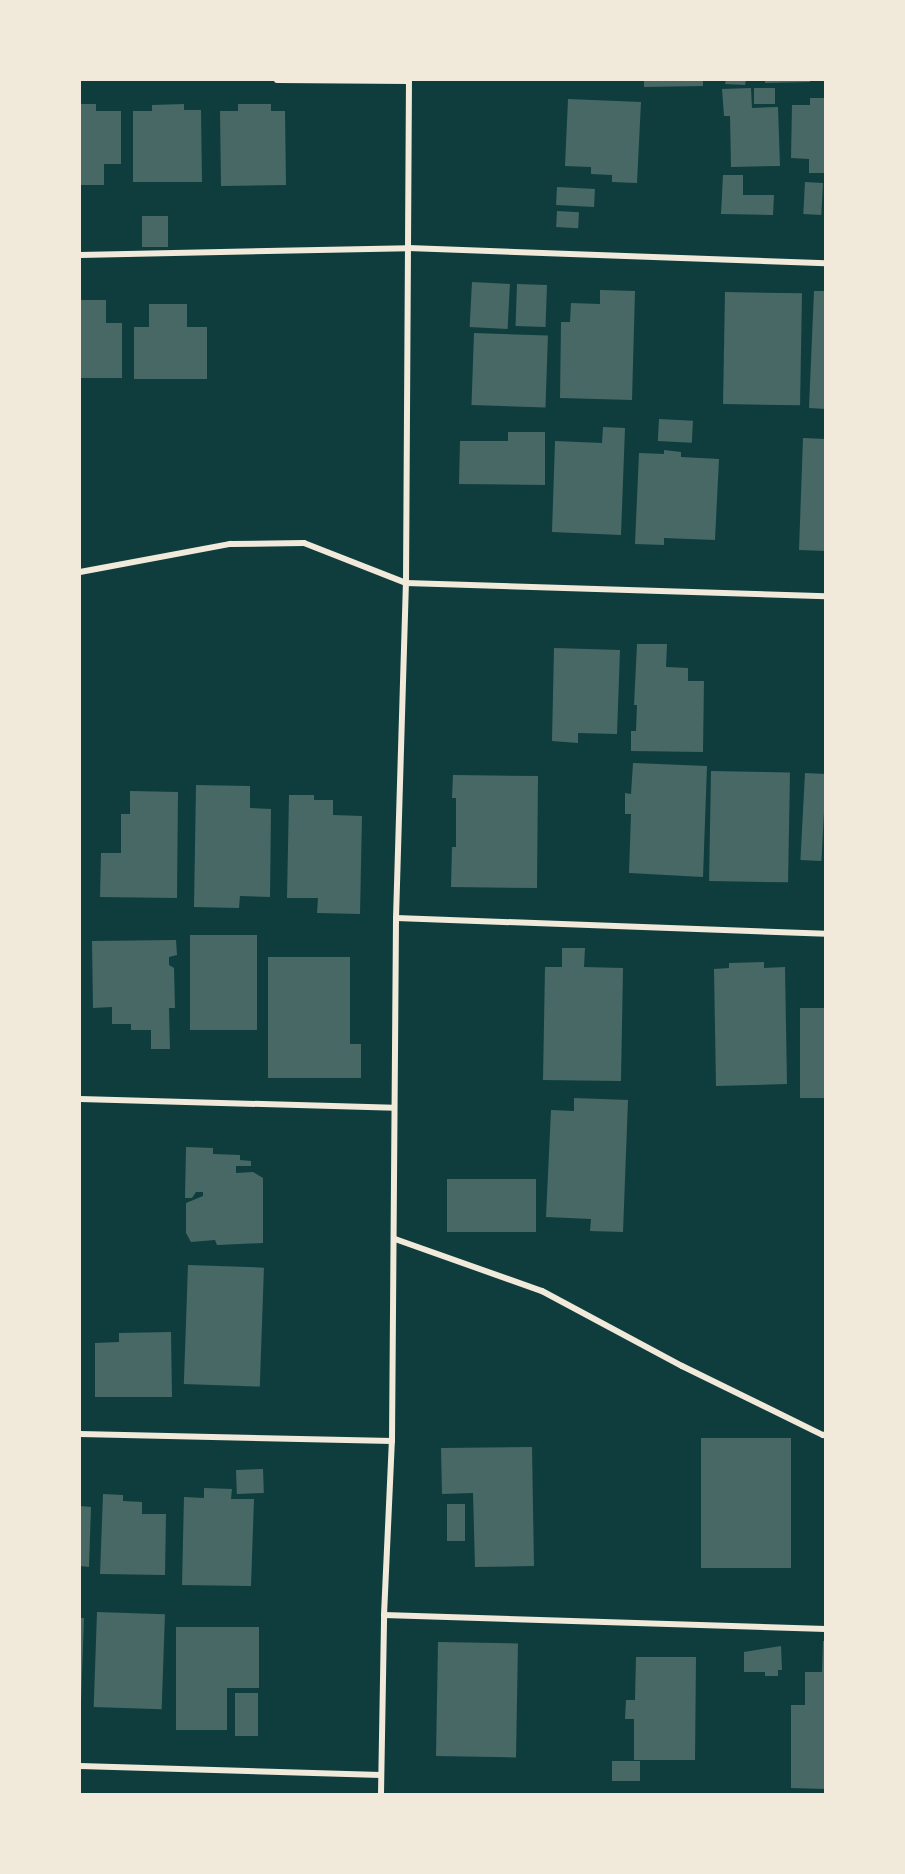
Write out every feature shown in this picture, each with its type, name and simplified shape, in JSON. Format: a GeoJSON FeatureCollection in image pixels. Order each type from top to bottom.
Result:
{"type":"FeatureCollection","features":[{"type":"Feature","properties":{"kind":"street"},"geometry":{"type":"LineString","coordinates":[[277,80],[409,80],[406,583],[396,918],[392,1441],[384,1615],[381,1794]]}},
{"type":"Feature","properties":{"kind":"street"},"geometry":{"type":"LineString","coordinates":[[80,255],[408,248],[825,262]]}},
{"type":"Feature","properties":{"kind":"street"},"geometry":{"type":"LineString","coordinates":[[80,572],[230,544],[303,543],[406,583],[825,596]]}},
{"type":"Feature","properties":{"kind":"street"},"geometry":{"type":"LineString","coordinates":[[396,918],[825,934]]}},
{"type":"Feature","properties":{"kind":"street"},"geometry":{"type":"LineString","coordinates":[[80,1099],[394,1108]]}},
{"type":"Feature","properties":{"kind":"street"},"geometry":{"type":"LineString","coordinates":[[395,1239],[542,1291],[682,1366],[825,1434]]}},
{"type":"Feature","properties":{"kind":"street"},"geometry":{"type":"LineString","coordinates":[[80,1434],[392,1441]]}},
{"type":"Feature","properties":{"kind":"street"},"geometry":{"type":"LineString","coordinates":[[384,1615],[825,1629]]}},
{"type":"Feature","properties":{"kind":"street"},"geometry":{"type":"LineString","coordinates":[[80,1766],[381,1775]]}},
{"type":"Feature","properties":{"kind":"building"},"geometry":{"type":"Polygon","coordinates":[[[644,80],[703,80],[703,86],[644,87],[644,80]]]}},
{"type":"Feature","properties":{"kind":"building"},"geometry":{"type":"Polygon","coordinates":[[[726,80],[746,80],[745,85],[725,84],[726,80]]]}},
{"type":"Feature","properties":{"kind":"building"},"geometry":{"type":"Polygon","coordinates":[[[765,80],[810,80],[810,82],[765,83],[765,80]]]}},
{"type":"Feature","properties":{"kind":"building"},"geometry":{"type":"Polygon","coordinates":[[[751,88],[752,108],[778,107],[780,166],[731,167],[730,116],[724,116],[722,89],[751,88]]]}},
{"type":"Feature","properties":{"kind":"building"},"geometry":{"type":"Polygon","coordinates":[[[754,88],[775,88],[775,104],[754,104],[754,88]]]}},
{"type":"Feature","properties":{"kind":"building"},"geometry":{"type":"Polygon","coordinates":[[[810,98],[826,98],[826,173],[809,173],[809,159],[791,158],[792,105],[810,105],[810,98]]]}},
{"type":"Feature","properties":{"kind":"building"},"geometry":{"type":"Polygon","coordinates":[[[568,99],[641,102],[637,183],[612,182],[612,175],[591,174],[591,167],[565,166],[568,99]]]}},
{"type":"Feature","properties":{"kind":"building"},"geometry":{"type":"Polygon","coordinates":[[[80,104],[96,104],[96,111],[121,111],[121,164],[104,164],[104,185],[80,185],[80,104]]]}},
{"type":"Feature","properties":{"kind":"building"},"geometry":{"type":"Polygon","coordinates":[[[184,104],[184,110],[201,110],[202,182],[133,182],[133,111],[152,111],[152,105],[184,104]]]}},
{"type":"Feature","properties":{"kind":"building"},"geometry":{"type":"Polygon","coordinates":[[[238,104],[271,104],[271,111],[285,111],[286,185],[221,186],[220,111],[238,111],[238,104]]]}},
{"type":"Feature","properties":{"kind":"building"},"geometry":{"type":"Polygon","coordinates":[[[723,175],[743,175],[743,195],[774,195],[773,215],[721,214],[723,175]]]}},
{"type":"Feature","properties":{"kind":"building"},"geometry":{"type":"Polygon","coordinates":[[[805,182],[823,183],[821,215],[803,214],[805,182]]]}},
{"type":"Feature","properties":{"kind":"building"},"geometry":{"type":"Polygon","coordinates":[[[557,187],[595,189],[594,207],[556,205],[557,187]]]}},
{"type":"Feature","properties":{"kind":"building"},"geometry":{"type":"Polygon","coordinates":[[[557,211],[579,212],[578,228],[556,227],[557,211]]]}},
{"type":"Feature","properties":{"kind":"building"},"geometry":{"type":"Polygon","coordinates":[[[142,216],[168,216],[168,247],[142,247],[142,216]]]}},
{"type":"Feature","properties":{"kind":"building"},"geometry":{"type":"Polygon","coordinates":[[[472,282],[510,284],[508,329],[470,327],[472,282]]]}},
{"type":"Feature","properties":{"kind":"building"},"geometry":{"type":"Polygon","coordinates":[[[517,284],[547,285],[546,327],[516,326],[517,284]]]}},
{"type":"Feature","properties":{"kind":"building"},"geometry":{"type":"Polygon","coordinates":[[[600,290],[635,291],[632,400],[560,398],[561,322],[570,322],[571,303],[600,304],[600,290]]]}},
{"type":"Feature","properties":{"kind":"building"},"geometry":{"type":"Polygon","coordinates":[[[814,291],[826,291],[826,409],[809,408],[814,291]]]}},
{"type":"Feature","properties":{"kind":"building"},"geometry":{"type":"Polygon","coordinates":[[[725,292],[802,293],[800,405],[723,404],[725,292]]]}},
{"type":"Feature","properties":{"kind":"building"},"geometry":{"type":"Polygon","coordinates":[[[80,300],[106,300],[106,323],[122,323],[122,378],[80,378],[80,300]]]}},
{"type":"Feature","properties":{"kind":"building"},"geometry":{"type":"Polygon","coordinates":[[[149,304],[187,304],[187,327],[207,327],[207,379],[134,379],[134,327],[149,327],[149,304]]]}},
{"type":"Feature","properties":{"kind":"building"},"geometry":{"type":"Polygon","coordinates":[[[474,333],[548,336],[545,408],[471,405],[474,333]]]}},
{"type":"Feature","properties":{"kind":"building"},"geometry":{"type":"Polygon","coordinates":[[[659,419],[693,421],[692,443],[658,441],[659,419]]]}},
{"type":"Feature","properties":{"kind":"building"},"geometry":{"type":"Polygon","coordinates":[[[603,427],[625,428],[621,535],[552,532],[555,441],[602,443],[603,427]]]}},
{"type":"Feature","properties":{"kind":"building"},"geometry":{"type":"Polygon","coordinates":[[[508,432],[545,432],[545,485],[459,484],[460,441],[508,441],[508,432]]]}},
{"type":"Feature","properties":{"kind":"building"},"geometry":{"type":"Polygon","coordinates":[[[803,438],[826,439],[826,551],[799,550],[803,438]]]}},
{"type":"Feature","properties":{"kind":"building"},"geometry":{"type":"Polygon","coordinates":[[[664,450],[681,452],[681,457],[719,459],[715,540],[664,538],[664,545],[635,544],[639,453],[664,454],[664,450]]]}},
{"type":"Feature","properties":{"kind":"building"},"geometry":{"type":"Polygon","coordinates":[[[637,644],[667,644],[666,667],[688,668],[688,681],[704,681],[703,752],[631,751],[631,731],[636,731],[637,705],[634,705],[637,644]]]}},
{"type":"Feature","properties":{"kind":"building"},"geometry":{"type":"Polygon","coordinates":[[[554,648],[620,650],[617,734],[578,733],[578,743],[552,741],[554,648]]]}},
{"type":"Feature","properties":{"kind":"building"},"geometry":{"type":"Polygon","coordinates":[[[633,763],[707,766],[703,877],[629,873],[631,814],[625,814],[625,793],[631,794],[633,763]]]}},
{"type":"Feature","properties":{"kind":"building"},"geometry":{"type":"Polygon","coordinates":[[[711,771],[790,772],[788,882],[709,881],[711,771]]]}},
{"type":"Feature","properties":{"kind":"building"},"geometry":{"type":"Polygon","coordinates":[[[805,773],[826,774],[821,861],[800,860],[805,773]]]}},
{"type":"Feature","properties":{"kind":"building"},"geometry":{"type":"Polygon","coordinates":[[[453,775],[538,776],[537,888],[451,887],[452,847],[456,847],[456,798],[452,798],[453,775]]]}},
{"type":"Feature","properties":{"kind":"building"},"geometry":{"type":"Polygon","coordinates":[[[196,785],[250,786],[250,808],[271,809],[270,897],[240,896],[239,908],[194,907],[196,785]]]}},
{"type":"Feature","properties":{"kind":"building"},"geometry":{"type":"Polygon","coordinates":[[[130,791],[178,792],[177,898],[100,897],[101,853],[121,853],[121,814],[130,814],[130,791]]]}},
{"type":"Feature","properties":{"kind":"building"},"geometry":{"type":"Polygon","coordinates":[[[289,795],[314,795],[314,800],[333,800],[333,815],[362,816],[360,914],[317,913],[318,898],[287,898],[289,795]]]}},
{"type":"Feature","properties":{"kind":"building"},"geometry":{"type":"Polygon","coordinates":[[[190,935],[257,935],[257,1030],[190,1030],[190,935]]]}},
{"type":"Feature","properties":{"kind":"building"},"geometry":{"type":"Polygon","coordinates":[[[176,940],[177,955],[169,957],[169,965],[174,968],[175,1008],[169,1008],[170,1049],[151,1049],[151,1030],[131,1030],[131,1024],[112,1024],[112,1007],[93,1008],[92,941],[176,940]]]}},
{"type":"Feature","properties":{"kind":"building"},"geometry":{"type":"Polygon","coordinates":[[[562,948],[585,948],[584,967],[623,968],[621,1081],[543,1080],[545,967],[562,967],[562,948]]]}},
{"type":"Feature","properties":{"kind":"building"},"geometry":{"type":"Polygon","coordinates":[[[268,957],[350,957],[350,1044],[361,1044],[361,1078],[268,1078],[268,957]]]}},
{"type":"Feature","properties":{"kind":"building"},"geometry":{"type":"Polygon","coordinates":[[[764,962],[764,968],[785,967],[787,1084],[716,1086],[714,969],[729,968],[729,963],[764,962]]]}},
{"type":"Feature","properties":{"kind":"building"},"geometry":{"type":"Polygon","coordinates":[[[800,1008],[826,1008],[826,1098],[800,1098],[800,1008]]]}},
{"type":"Feature","properties":{"kind":"building"},"geometry":{"type":"Polygon","coordinates":[[[574,1098],[628,1100],[623,1232],[590,1231],[591,1219],[546,1217],[551,1110],[574,1111],[574,1098]]]}},
{"type":"Feature","properties":{"kind":"building"},"geometry":{"type":"Polygon","coordinates":[[[186,1147],[213,1148],[213,1154],[240,1155],[240,1160],[251,1161],[251,1166],[236,1166],[236,1173],[253,1172],[263,1178],[263,1243],[217,1245],[215,1240],[191,1242],[186,1233],[186,1203],[203,1196],[203,1192],[196,1192],[192,1198],[185,1198],[186,1147]]]}},
{"type":"Feature","properties":{"kind":"building"},"geometry":{"type":"Polygon","coordinates":[[[447,1179],[536,1179],[536,1232],[447,1232],[447,1179]]]}},
{"type":"Feature","properties":{"kind":"building"},"geometry":{"type":"Polygon","coordinates":[[[188,1265],[264,1268],[260,1387],[184,1384],[188,1265]]]}},
{"type":"Feature","properties":{"kind":"building"},"geometry":{"type":"Polygon","coordinates":[[[171,1332],[172,1397],[95,1397],[95,1343],[119,1342],[119,1333],[171,1332]]]}},
{"type":"Feature","properties":{"kind":"building"},"geometry":{"type":"Polygon","coordinates":[[[701,1438],[791,1438],[791,1568],[701,1568],[701,1438]]]}},
{"type":"Feature","properties":{"kind":"building"},"geometry":{"type":"Polygon","coordinates":[[[532,1447],[534,1566],[475,1567],[473,1493],[442,1494],[441,1448],[532,1447]]]}},
{"type":"Feature","properties":{"kind":"building"},"geometry":{"type":"Polygon","coordinates":[[[263,1469],[264,1493],[237,1494],[236,1470],[263,1469]]]}},
{"type":"Feature","properties":{"kind":"building"},"geometry":{"type":"Polygon","coordinates":[[[204,1488],[232,1489],[231,1499],[254,1499],[251,1586],[182,1585],[184,1497],[204,1498],[204,1488]]]}},
{"type":"Feature","properties":{"kind":"building"},"geometry":{"type":"Polygon","coordinates":[[[103,1494],[123,1495],[123,1501],[142,1502],[142,1514],[166,1514],[165,1575],[100,1574],[103,1494]]]}},
{"type":"Feature","properties":{"kind":"building"},"geometry":{"type":"Polygon","coordinates":[[[447,1504],[465,1504],[465,1541],[447,1541],[447,1504]]]}},
{"type":"Feature","properties":{"kind":"building"},"geometry":{"type":"Polygon","coordinates":[[[80,1506],[91,1507],[89,1567],[80,1566],[80,1506]]]}},
{"type":"Feature","properties":{"kind":"building"},"geometry":{"type":"Polygon","coordinates":[[[97,1612],[165,1614],[162,1709],[94,1707],[97,1612]]]}},
{"type":"Feature","properties":{"kind":"building"},"geometry":{"type":"Polygon","coordinates":[[[80,1618],[84,1618],[81,1702],[80,1702],[80,1618]]]}},
{"type":"Feature","properties":{"kind":"building"},"geometry":{"type":"Polygon","coordinates":[[[176,1627],[259,1627],[259,1688],[227,1688],[227,1730],[176,1730],[176,1627]]]}},
{"type":"Feature","properties":{"kind":"building"},"geometry":{"type":"Polygon","coordinates":[[[823,1641],[826,1641],[826,1789],[791,1788],[791,1705],[805,1705],[805,1672],[822,1672],[823,1641]]]}},
{"type":"Feature","properties":{"kind":"building"},"geometry":{"type":"Polygon","coordinates":[[[438,1642],[518,1643],[516,1757],[436,1756],[438,1642]]]}},
{"type":"Feature","properties":{"kind":"building"},"geometry":{"type":"Polygon","coordinates":[[[781,1646],[782,1670],[778,1670],[778,1676],[765,1676],[765,1672],[744,1672],[744,1652],[781,1646]]]}},
{"type":"Feature","properties":{"kind":"building"},"geometry":{"type":"Polygon","coordinates":[[[636,1657],[696,1657],[695,1760],[634,1760],[634,1719],[625,1719],[626,1700],[635,1700],[636,1657]]]}},
{"type":"Feature","properties":{"kind":"building"},"geometry":{"type":"Polygon","coordinates":[[[235,1693],[258,1693],[258,1736],[235,1736],[235,1693]]]}},
{"type":"Feature","properties":{"kind":"building"},"geometry":{"type":"Polygon","coordinates":[[[612,1761],[640,1761],[640,1781],[612,1781],[612,1761]]]}}]}
